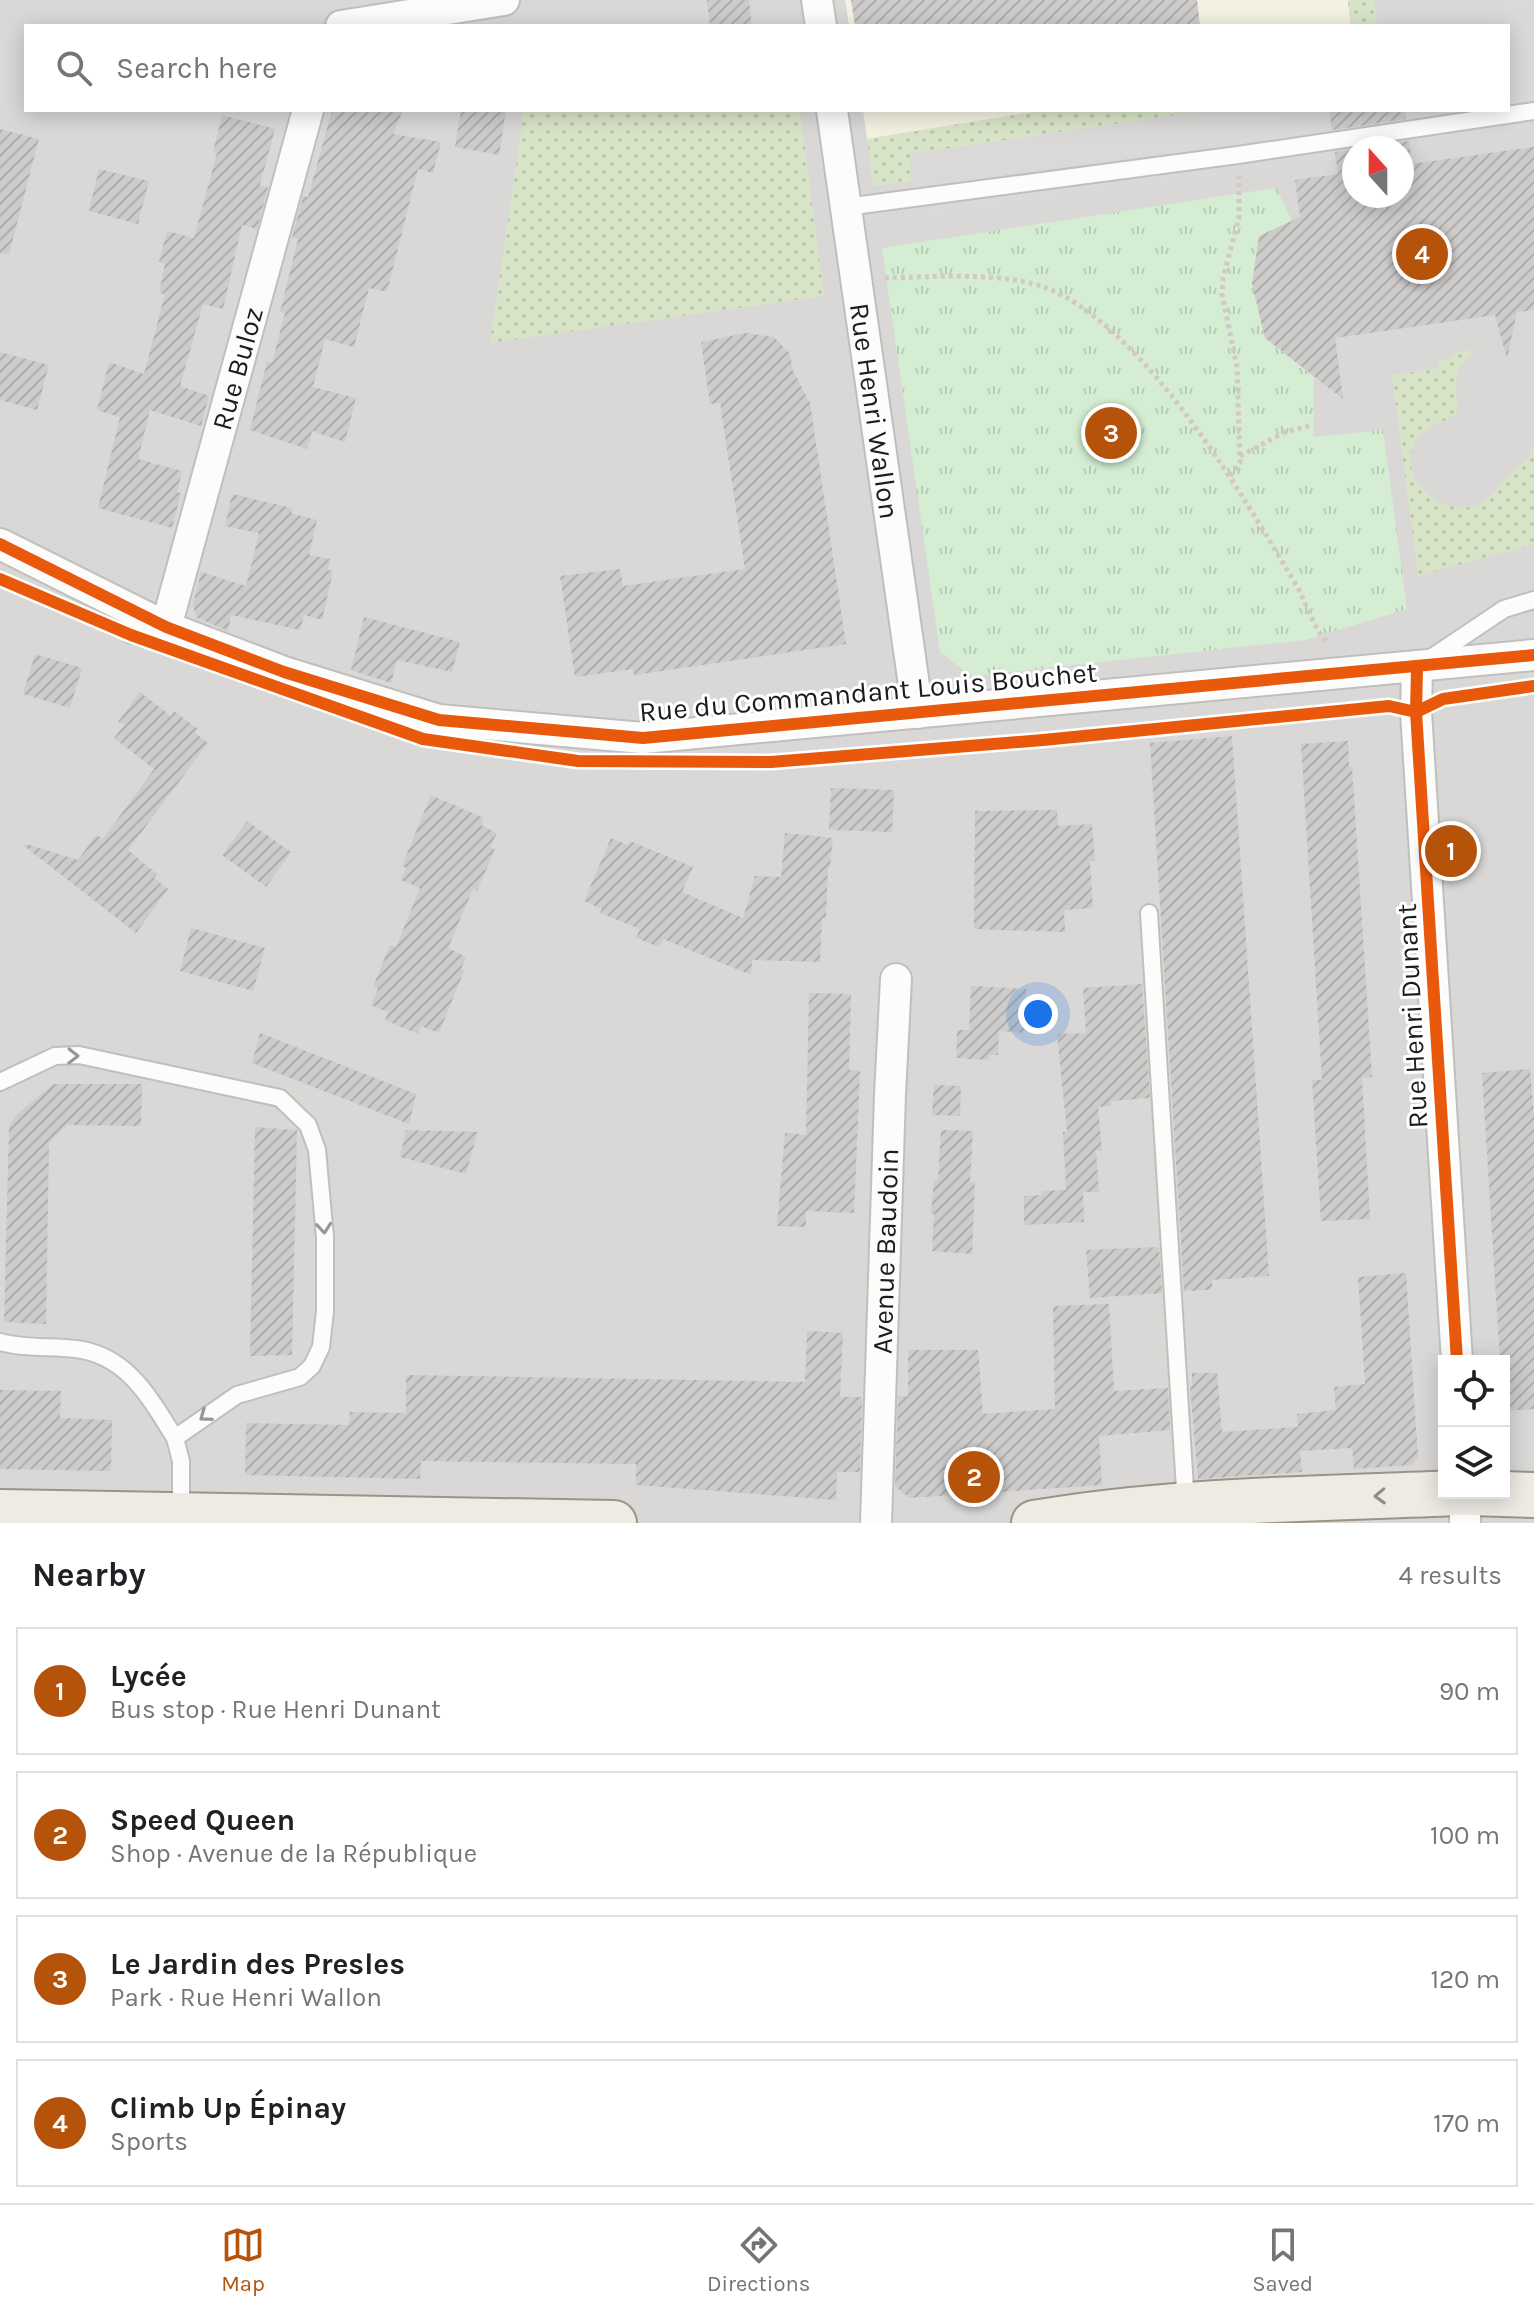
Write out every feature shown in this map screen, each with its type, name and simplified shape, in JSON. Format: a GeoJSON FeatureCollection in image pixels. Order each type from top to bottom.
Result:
{"type":"FeatureCollection","features":[{"type":"Feature","properties":{"kind":"main road"},"geometry":{"type":"LineString","coordinates":[[1034,1523],[1087,1514],[1186,1506],[1438,1494]]}},
{"type":"Feature","properties":{"kind":"main road"},"geometry":{"type":"LineString","coordinates":[[1510,1494],[1534,1495]]}},
{"type":"Feature","properties":{"kind":"main road"},"geometry":{"type":"LineString","coordinates":[[0,1512],[614,1523]]}},
{"type":"Feature","properties":{"kind":"street"},"geometry":{"type":"LineString","coordinates":[[354,24],[504,0]]}},
{"type":"Feature","properties":{"kind":"street"},"geometry":{"type":"LineString","coordinates":[[817,0],[821,24]]}},
{"type":"Feature","properties":{"kind":"street","name":"Rue Buloz"},"geometry":{"type":"LineString","coordinates":[[146,625],[307,112]]}},
{"type":"Feature","properties":{"kind":"street","name":"Rue Henri Wallon"},"geometry":{"type":"LineString","coordinates":[[832,112],[918,713]]}},
{"type":"Feature","properties":{"kind":"street","name":"Rue du Commandant Louis Bouchet"},"geometry":{"type":"LineString","coordinates":[[0,544],[191,647],[439,720],[652,738],[1534,655]]}},
{"type":"Feature","properties":{"kind":"street","name":"Rue Henri Dunant"},"geometry":{"type":"LineString","coordinates":[[1417,668],[1416,712],[1457,1355]]}},
{"type":"Feature","properties":{"kind":"street","name":"Avenue Baudoin"},"geometry":{"type":"LineString","coordinates":[[876,1523],[896,979]]}},
{"type":"Feature","properties":{"kind":"street"},"geometry":{"type":"LineString","coordinates":[[1465,1523],[1467,1499]]}},
{"type":"Feature","properties":{"kind":"lane"},"geometry":{"type":"LineString","coordinates":[[846,207],[1238,155],[1534,111]]}},
{"type":"Feature","properties":{"kind":"lane"},"geometry":{"type":"LineString","coordinates":[[1417,668],[1504,609],[1534,600]]}},
{"type":"Feature","properties":{"kind":"lane"},"geometry":{"type":"LineString","coordinates":[[1149,913],[1186,1506]]}},
{"type":"Feature","properties":{"kind":"lane"},"geometry":{"type":"LineString","coordinates":[[0,1082],[55,1056],[79,1055],[280,1098],[308,1125],[317,1150],[325,1237],[325,1311],[321,1347],[312,1366],[300,1377],[237,1395],[175,1438]]}},
{"type":"Feature","properties":{"kind":"lane"},"geometry":{"type":"LineString","coordinates":[[0,1342],[79,1349],[112,1359],[142,1385],[175,1438],[181,1461],[181,1514]]}},
{"type":"Feature","properties":{"kind":"path"},"geometry":{"type":"LineString","coordinates":[[1230,476],[1240,463],[1237,367],[1222,294],[1223,278],[1239,217],[1238,155]]}},
{"type":"Feature","properties":{"kind":"path"},"geometry":{"type":"LineString","coordinates":[[877,278],[1009,279],[1048,289],[1087,311],[1132,350],[1230,476],[1299,590],[1321,636],[1355,672]]}},
{"type":"Feature","properties":{"kind":"path"},"geometry":{"type":"LineString","coordinates":[[1240,456],[1285,432],[1313,425]]}},
{"type":"Feature","properties":{"kind":"shaded area"},"geometry":{"type":"Polygon","coordinates":[[[0,0],[1534,0],[1534,1523],[0,1523],[0,0]]]}},
{"type":"Feature","properties":{"kind":"shaded area"},"geometry":{"type":"Polygon","coordinates":[[[845,0],[1348,0],[1351,24],[849,24],[845,0]]]}},
{"type":"Feature","properties":{"kind":"shaded area"},"geometry":{"type":"Polygon","coordinates":[[[1374,0],[1534,0],[1534,136],[1417,152],[1411,112],[1510,112],[1510,24],[1378,24],[1374,0]]]}},
{"type":"Feature","properties":{"kind":"shaded area"},"geometry":{"type":"Polygon","coordinates":[[[863,112],[1034,112],[867,139],[863,112]]]}},
{"type":"Feature","properties":{"kind":"shaded area"},"geometry":{"type":"Polygon","coordinates":[[[1197,112],[1282,112],[1285,124],[1325,118],[1332,160],[924,219],[923,210],[914,211],[910,154],[1197,112]]]}},
{"type":"Feature","properties":{"kind":"green space"},"geometry":{"type":"Polygon","coordinates":[[[1348,0],[1374,0],[1378,24],[1351,24],[1348,0]]]}},
{"type":"Feature","properties":{"kind":"green space"},"geometry":{"type":"Polygon","coordinates":[[[524,112],[800,112],[824,296],[490,343],[524,112]]]}},
{"type":"Feature","properties":{"kind":"green space"},"geometry":{"type":"Polygon","coordinates":[[[1034,112],[1197,112],[910,154],[911,181],[873,186],[867,139],[1034,112]]]}},
{"type":"Feature","properties":{"kind":"green space"},"geometry":{"type":"Polygon","coordinates":[[[1276,188],[1292,221],[1259,236],[1252,282],[1264,336],[1314,377],[1313,437],[1383,430],[1407,609],[1305,640],[972,676],[940,652],[882,248],[1276,188]]]}},
{"type":"Feature","properties":{"kind":"green space"},"geometry":{"type":"Polygon","coordinates":[[[1474,350],[1457,374],[1457,413],[1420,435],[1411,454],[1411,468],[1426,492],[1438,501],[1466,508],[1488,499],[1510,473],[1525,462],[1534,447],[1534,544],[1418,576],[1392,375],[1439,368],[1438,360],[1451,359],[1452,353],[1474,350]]]}},
{"type":"Feature","properties":{"kind":"building"},"geometry":{"type":"Polygon","coordinates":[[[707,0],[749,0],[752,24],[710,24],[707,0]]]}},
{"type":"Feature","properties":{"kind":"building"},"geometry":{"type":"Polygon","coordinates":[[[851,0],[1197,0],[1200,24],[855,24],[851,0]]]}},
{"type":"Feature","properties":{"kind":"building"},"geometry":{"type":"Polygon","coordinates":[[[331,112],[402,112],[393,134],[441,142],[433,173],[418,169],[387,292],[369,288],[354,347],[325,339],[313,387],[356,398],[345,442],[312,431],[307,449],[250,430],[267,362],[272,363],[285,313],[280,312],[298,239],[292,238],[303,196],[308,197],[331,112]]]}},
{"type":"Feature","properties":{"kind":"building"},"geometry":{"type":"Polygon","coordinates":[[[461,112],[506,112],[499,155],[455,147],[461,112]]]}},
{"type":"Feature","properties":{"kind":"building"},"geometry":{"type":"Polygon","coordinates":[[[1329,112],[1405,112],[1406,119],[1332,130],[1329,112]]]}},
{"type":"Feature","properties":{"kind":"building"},"geometry":{"type":"Polygon","coordinates":[[[222,115],[275,129],[260,185],[268,187],[257,229],[242,225],[223,309],[203,304],[180,386],[209,396],[201,426],[150,410],[138,459],[182,471],[177,492],[181,493],[172,528],[98,508],[120,417],[97,410],[109,362],[144,374],[165,294],[159,293],[165,264],[159,262],[167,231],[194,238],[217,153],[213,152],[222,115]]]}},
{"type":"Feature","properties":{"kind":"building"},"geometry":{"type":"Polygon","coordinates":[[[0,129],[39,139],[9,254],[0,253],[0,129]]]}},
{"type":"Feature","properties":{"kind":"building"},"geometry":{"type":"Polygon","coordinates":[[[1534,147],[1534,310],[1517,312],[1507,359],[1495,315],[1335,338],[1343,399],[1265,338],[1252,284],[1259,236],[1300,217],[1295,180],[1338,174],[1335,152],[1342,151],[1342,208],[1414,208],[1414,164],[1534,147]]]}},
{"type":"Feature","properties":{"kind":"building"},"geometry":{"type":"Polygon","coordinates":[[[99,169],[149,181],[138,224],[89,211],[99,169]]]}},
{"type":"Feature","properties":{"kind":"building"},"geometry":{"type":"Polygon","coordinates":[[[746,333],[774,337],[790,354],[793,371],[810,403],[846,644],[634,675],[633,669],[575,677],[560,576],[620,569],[623,586],[745,569],[720,403],[710,404],[701,342],[746,333]]]}},
{"type":"Feature","properties":{"kind":"building"},"geometry":{"type":"Polygon","coordinates":[[[0,352],[49,365],[37,410],[0,400],[0,352]]]}},
{"type":"Feature","properties":{"kind":"building"},"geometry":{"type":"Polygon","coordinates":[[[232,494],[292,508],[291,513],[317,520],[309,555],[330,559],[328,570],[333,571],[322,620],[304,615],[300,630],[231,615],[228,631],[196,617],[193,605],[201,572],[246,586],[259,533],[225,526],[232,494]]]}},
{"type":"Feature","properties":{"kind":"building"},"geometry":{"type":"Polygon","coordinates":[[[364,617],[460,642],[452,672],[397,660],[391,683],[351,670],[364,617]]]}},
{"type":"Feature","properties":{"kind":"building"},"geometry":{"type":"Polygon","coordinates":[[[35,654],[82,668],[70,708],[23,694],[35,654]]]}},
{"type":"Feature","properties":{"kind":"building"},"geometry":{"type":"Polygon","coordinates":[[[140,692],[171,716],[174,711],[198,729],[195,733],[208,743],[128,850],[157,874],[154,878],[168,889],[136,933],[24,846],[26,844],[78,860],[96,835],[103,839],[154,769],[114,738],[125,724],[118,722],[140,692]]]}},
{"type":"Feature","properties":{"kind":"building"},"geometry":{"type":"Polygon","coordinates":[[[1232,736],[1269,1276],[1212,1280],[1212,1288],[1207,1290],[1184,1291],[1150,743],[1232,736]]]}},
{"type":"Feature","properties":{"kind":"building"},"geometry":{"type":"Polygon","coordinates":[[[1348,741],[1372,1077],[1362,1078],[1370,1219],[1321,1221],[1312,1080],[1322,1080],[1301,744],[1348,741]]]}},
{"type":"Feature","properties":{"kind":"building"},"geometry":{"type":"Polygon","coordinates":[[[831,788],[894,790],[892,832],[829,830],[831,788]]]}},
{"type":"Feature","properties":{"kind":"building"},"geometry":{"type":"Polygon","coordinates":[[[431,795],[484,818],[481,825],[497,833],[490,847],[495,849],[477,891],[473,889],[448,948],[466,957],[461,969],[464,971],[439,1033],[421,1026],[418,1034],[385,1020],[388,1012],[371,1005],[378,989],[373,987],[390,945],[396,947],[420,888],[401,880],[406,868],[402,866],[431,795]]]}},
{"type":"Feature","properties":{"kind":"building"},"geometry":{"type":"Polygon","coordinates":[[[1057,810],[1058,826],[1092,824],[1095,861],[1090,861],[1093,908],[1064,910],[1065,932],[974,929],[975,811],[1057,810]]]}},
{"type":"Feature","properties":{"kind":"building"},"geometry":{"type":"Polygon","coordinates":[[[247,821],[291,852],[266,887],[222,855],[247,821]]]}},
{"type":"Feature","properties":{"kind":"building"},"geometry":{"type":"Polygon","coordinates":[[[785,833],[833,838],[828,867],[826,918],[822,918],[820,962],[752,960],[751,975],[663,939],[659,947],[636,938],[640,929],[600,913],[602,909],[584,901],[611,838],[628,845],[630,841],[693,867],[682,892],[743,918],[755,876],[781,877],[785,833]]]}},
{"type":"Feature","properties":{"kind":"building"},"geometry":{"type":"Polygon","coordinates":[[[191,928],[265,948],[253,991],[180,971],[191,928]]]}},
{"type":"Feature","properties":{"kind":"building"},"geometry":{"type":"Polygon","coordinates":[[[1142,984],[1150,1098],[1111,1101],[1111,1106],[1098,1107],[1102,1151],[1096,1151],[1099,1192],[1083,1192],[1084,1222],[1024,1225],[1024,1196],[1042,1195],[1042,1191],[1066,1190],[1063,1132],[1067,1132],[1057,1034],[1086,1033],[1083,988],[1142,984]]]}},
{"type":"Feature","properties":{"kind":"building"},"geometry":{"type":"Polygon","coordinates":[[[971,986],[1026,989],[1024,1033],[999,1031],[998,1055],[989,1055],[989,1060],[956,1058],[957,1030],[969,1030],[971,986]]]}},
{"type":"Feature","properties":{"kind":"building"},"geometry":{"type":"Polygon","coordinates":[[[809,993],[851,994],[849,1070],[860,1071],[854,1213],[806,1211],[806,1227],[777,1226],[785,1133],[806,1135],[809,993]]]}},
{"type":"Feature","properties":{"kind":"building"},"geometry":{"type":"Polygon","coordinates":[[[260,1033],[416,1094],[409,1124],[252,1063],[260,1033]]]}},
{"type":"Feature","properties":{"kind":"building"},"geometry":{"type":"Polygon","coordinates":[[[1530,1069],[1534,1116],[1534,1409],[1510,1411],[1510,1355],[1500,1355],[1482,1073],[1530,1069]]]}},
{"type":"Feature","properties":{"kind":"building"},"geometry":{"type":"Polygon","coordinates":[[[53,1084],[142,1084],[141,1126],[67,1125],[49,1142],[46,1324],[4,1322],[9,1127],[15,1116],[53,1084]]]}},
{"type":"Feature","properties":{"kind":"building"},"geometry":{"type":"Polygon","coordinates":[[[934,1085],[961,1086],[960,1116],[932,1115],[934,1085]]]}},
{"type":"Feature","properties":{"kind":"building"},"geometry":{"type":"Polygon","coordinates":[[[255,1127],[297,1130],[292,1355],[250,1356],[255,1127]]]}},
{"type":"Feature","properties":{"kind":"building"},"geometry":{"type":"Polygon","coordinates":[[[406,1130],[478,1132],[466,1174],[400,1157],[406,1130]]]}},
{"type":"Feature","properties":{"kind":"building"},"geometry":{"type":"Polygon","coordinates":[[[941,1130],[973,1131],[970,1182],[975,1182],[972,1254],[932,1251],[934,1214],[931,1214],[934,1180],[938,1180],[941,1130]]]}},
{"type":"Feature","properties":{"kind":"building"},"geometry":{"type":"Polygon","coordinates":[[[1159,1247],[1162,1293],[1090,1298],[1086,1250],[1159,1247]]]}},
{"type":"Feature","properties":{"kind":"building"},"geometry":{"type":"Polygon","coordinates":[[[1406,1273],[1418,1457],[1411,1465],[1354,1469],[1352,1448],[1300,1451],[1302,1472],[1198,1479],[1190,1386],[1192,1373],[1217,1373],[1222,1432],[1298,1427],[1297,1414],[1336,1410],[1334,1387],[1365,1384],[1358,1277],[1406,1273]]]}},
{"type":"Feature","properties":{"kind":"building"},"geometry":{"type":"Polygon","coordinates":[[[1109,1304],[1114,1391],[1168,1388],[1170,1430],[1099,1436],[1102,1485],[909,1498],[895,1486],[898,1396],[908,1396],[908,1350],[978,1350],[983,1414],[1055,1409],[1053,1306],[1109,1304]]]}},
{"type":"Feature","properties":{"kind":"building"},"geometry":{"type":"Polygon","coordinates":[[[807,1331],[843,1333],[840,1397],[862,1397],[860,1472],[837,1472],[836,1500],[636,1485],[636,1464],[421,1461],[420,1479],[245,1475],[246,1423],[349,1425],[350,1412],[406,1413],[406,1375],[805,1382],[807,1331]]]}},
{"type":"Feature","properties":{"kind":"building"},"geometry":{"type":"Polygon","coordinates":[[[0,1390],[61,1391],[60,1418],[112,1420],[111,1471],[0,1469],[0,1390]]]}},
{"type":"Feature","properties":{"kind":"cycle path"},"geometry":{"type":"LineString","coordinates":[[0,544],[166,627],[284,672],[439,720],[643,738],[1534,655]]}},
{"type":"Feature","properties":{"kind":"cycle path"},"geometry":{"type":"LineString","coordinates":[[0,579],[131,635],[423,739],[578,761],[771,762],[1043,740],[1389,706],[1416,712],[1443,699],[1534,686]]}},
{"type":"Feature","properties":{"kind":"cycle path"},"geometry":{"type":"LineString","coordinates":[[1417,668],[1416,712],[1457,1355]]}},
{"type":"Feature","properties":{"kind":"place","name":"Climb Up Épinay"},"geometry":{"type":"Point","coordinates":[1422,254]}},
{"type":"Feature","properties":{"kind":"place","name":"Le Jardin des Presles"},"geometry":{"type":"Point","coordinates":[1111,433]}},
{"type":"Feature","properties":{"kind":"place","name":"Lycée"},"geometry":{"type":"Point","coordinates":[1451,851]}},
{"type":"Feature","properties":{"kind":"place","name":"Speed Queen"},"geometry":{"type":"Point","coordinates":[974,1477]}}]}
